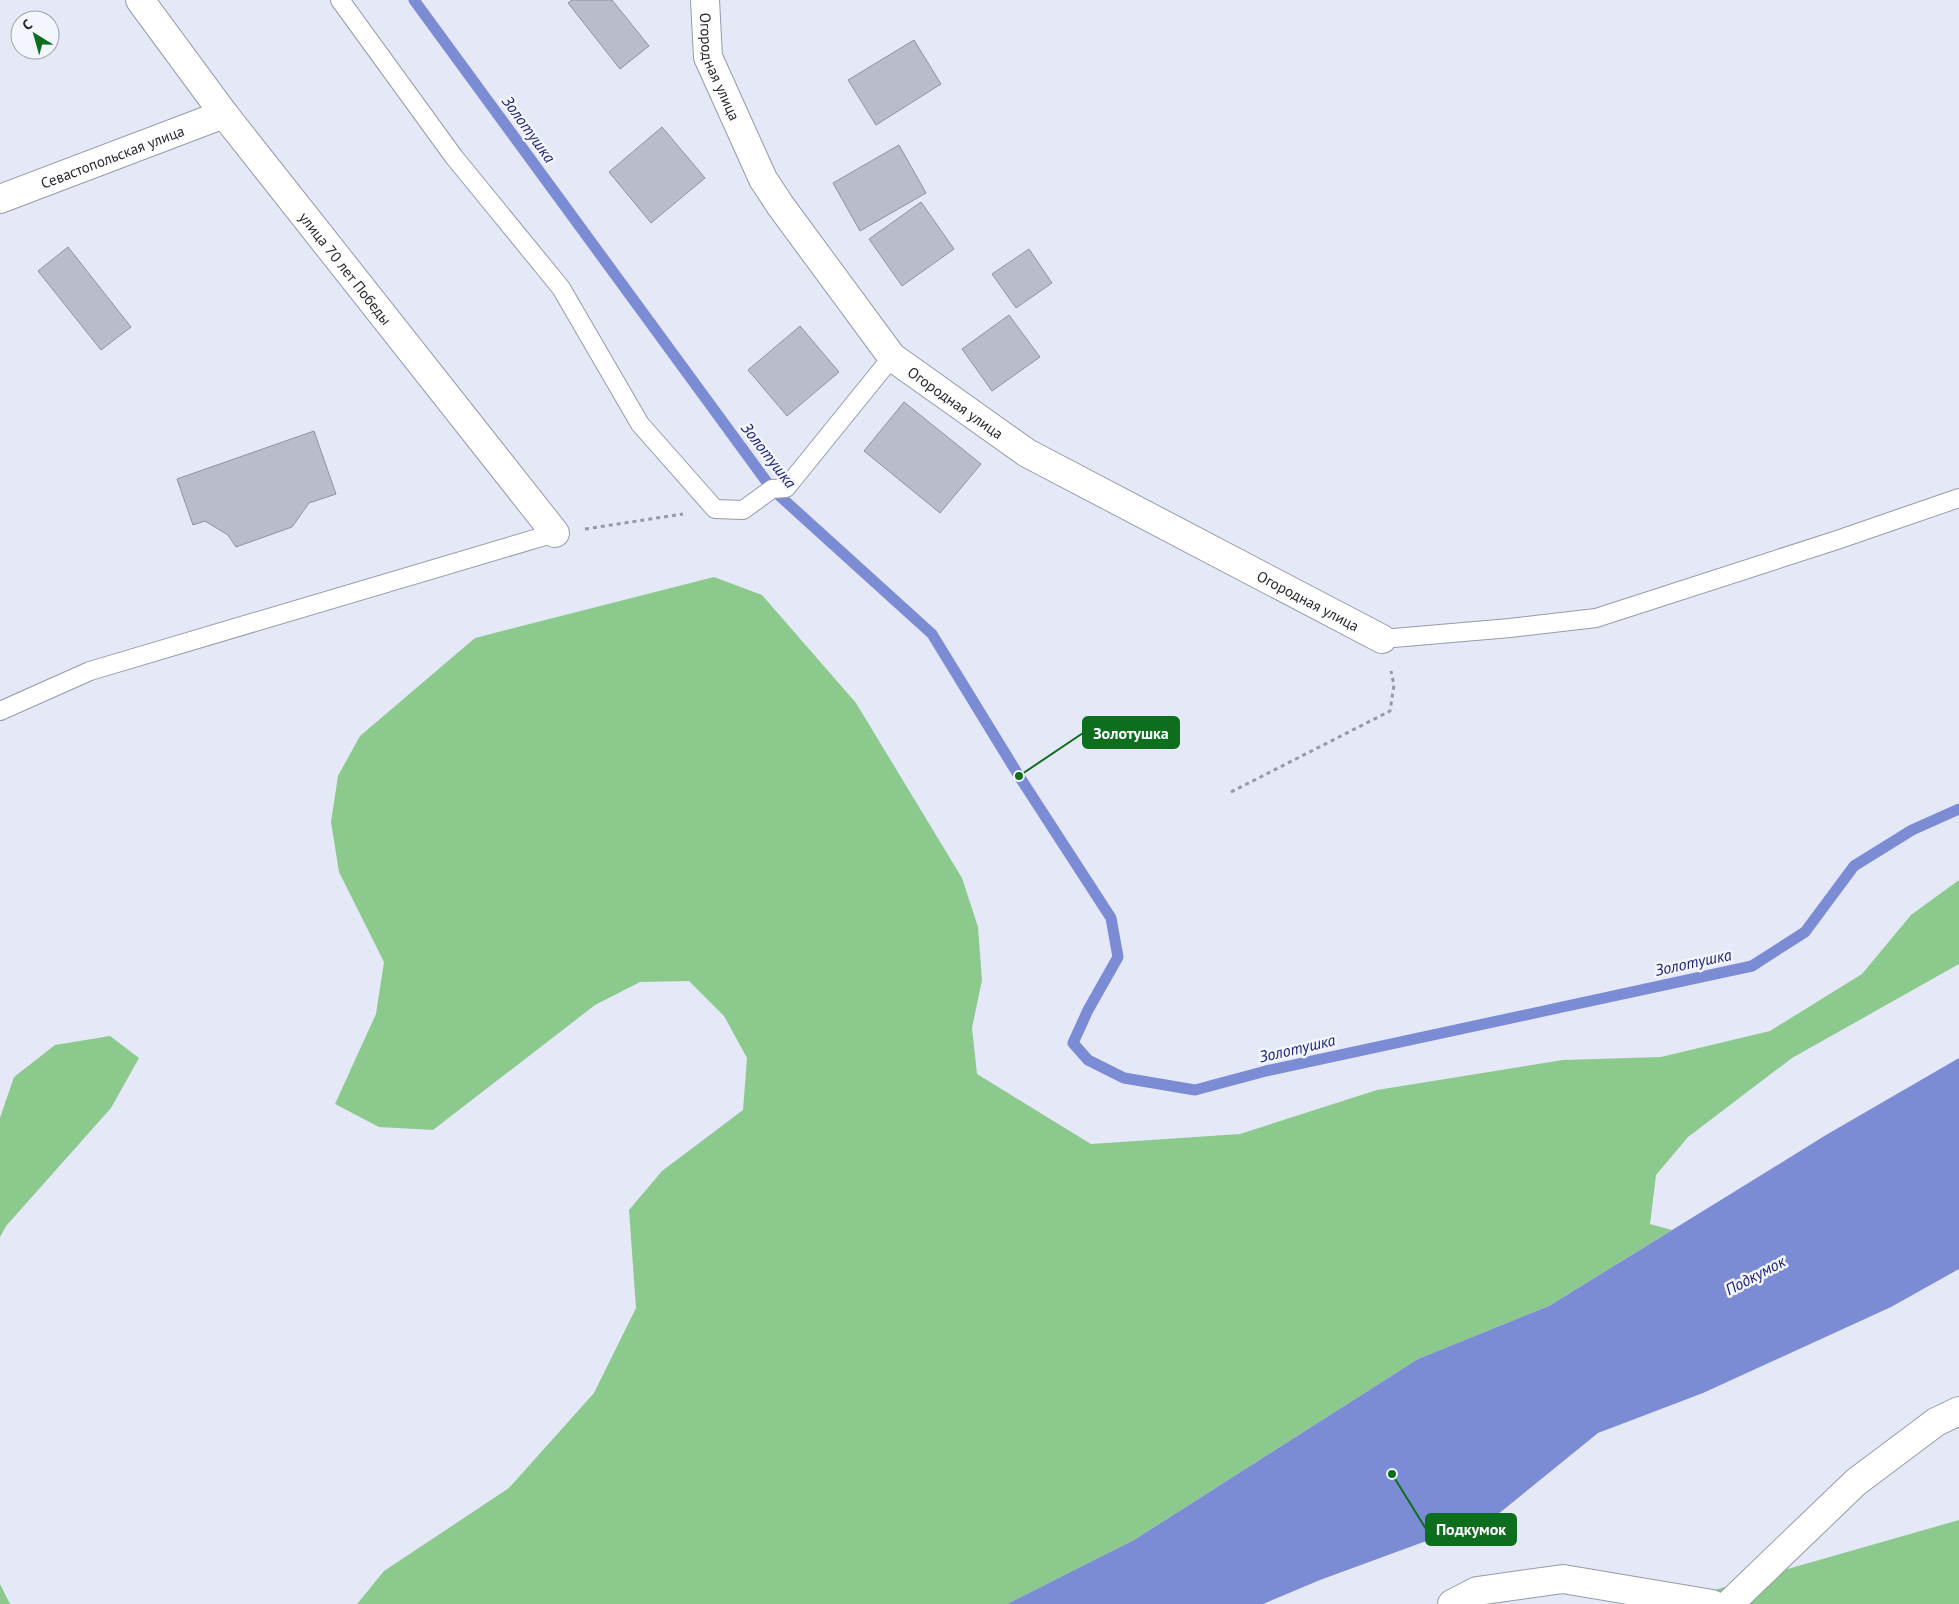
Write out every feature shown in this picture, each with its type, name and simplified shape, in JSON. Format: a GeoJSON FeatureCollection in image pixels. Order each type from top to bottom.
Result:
{"type":"FeatureCollection","features":[{"type":"Feature","properties":{"kind":"street","name":"улица 70 лет Победы"},"geometry":{"type":"LineString","coordinates":[[140,0],[224,114],[555,533]]}},
{"type":"Feature","properties":{"kind":"street","name":"Огородная улица"},"geometry":{"type":"LineString","coordinates":[[705,0],[708,56],[763,179],[892,357],[1027,453],[1382,639]]}},
{"type":"Feature","properties":{"kind":"street","name":"Севастопольская улица"},"geometry":{"type":"LineString","coordinates":[[0,199],[224,114]]}},
{"type":"Feature","properties":{"kind":"street"},"geometry":{"type":"LineString","coordinates":[[1728,1604],[1856,1482],[1936,1422],[1959,1411]]}},
{"type":"Feature","properties":{"kind":"street"},"geometry":{"type":"LineString","coordinates":[[1452,1604],[1478,1591],[1563,1579],[1712,1604]]}},
{"type":"Feature","properties":{"kind":"lane"},"geometry":{"type":"LineString","coordinates":[[340,0],[454,157],[561,288],[640,424],[715,508],[743,510],[772,489],[786,488],[892,357]]}},
{"type":"Feature","properties":{"kind":"lane"},"geometry":{"type":"LineString","coordinates":[[1382,639],[1510,628],[1596,618],[1837,540],[1959,498]]}},
{"type":"Feature","properties":{"kind":"lane"},"geometry":{"type":"LineString","coordinates":[[0,711],[90,671],[555,533]]}},
{"type":"Feature","properties":{"kind":"path"},"geometry":{"type":"LineString","coordinates":[[555,533],[715,508]]}},
{"type":"Feature","properties":{"kind":"path"},"geometry":{"type":"LineString","coordinates":[[1231,792],[1390,711],[1394,685],[1382,639]]}},
{"type":"Feature","properties":{"kind":"green space"},"geometry":{"type":"Polygon","coordinates":[[[714,577],[762,595],[856,703],[962,878],[978,927],[982,980],[972,1028],[977,1074],[1091,1144],[1240,1134],[1377,1090],[1563,1060],[1661,1057],[1770,1031],[1862,974],[1911,915],[1959,880],[1959,964],[1792,1058],[1688,1137],[1656,1175],[1650,1224],[1672,1230],[1549,1306],[1418,1359],[1134,1540],[1007,1604],[357,1604],[384,1571],[509,1488],[594,1393],[636,1308],[629,1210],[662,1171],[743,1110],[747,1058],[724,1016],[689,981],[640,982],[595,1005],[433,1130],[379,1127],[335,1104],[376,1014],[384,962],[339,872],[331,822],[338,776],[360,736],[475,638],[714,577]]]}},
{"type":"Feature","properties":{"kind":"green space"},"geometry":{"type":"Polygon","coordinates":[[[110,1036],[139,1058],[111,1108],[6,1226],[0,1237],[0,1118],[14,1077],[55,1045],[110,1036]]]}},
{"type":"Feature","properties":{"kind":"green space"},"geometry":{"type":"Polygon","coordinates":[[[1959,1520],[1959,1604],[1672,1604],[1683,1599],[1959,1520]]]}},
{"type":"Feature","properties":{"kind":"green space"},"geometry":{"type":"Polygon","coordinates":[[[0,1584],[10,1604],[0,1604],[0,1584]]]}},
{"type":"Feature","properties":{"kind":"water"},"geometry":{"type":"Polygon","coordinates":[[[1959,1058],[1959,1269],[1891,1307],[1703,1393],[1598,1433],[1497,1515],[1320,1580],[1263,1604],[1007,1604],[1134,1540],[1418,1359],[1549,1306],[1826,1135],[1959,1058]]]}},
{"type":"Feature","properties":{"kind":"building"},"geometry":{"type":"Polygon","coordinates":[[[572,0],[612,0],[649,46],[620,69],[568,3],[572,0]]]}},
{"type":"Feature","properties":{"kind":"building"},"geometry":{"type":"Polygon","coordinates":[[[914,40],[941,84],[876,125],[848,80],[914,40]]]}},
{"type":"Feature","properties":{"kind":"building"},"geometry":{"type":"Polygon","coordinates":[[[662,127],[705,178],[651,223],[609,172],[662,127]]]}},
{"type":"Feature","properties":{"kind":"building"},"geometry":{"type":"Polygon","coordinates":[[[899,145],[926,193],[860,231],[833,183],[899,145]]]}},
{"type":"Feature","properties":{"kind":"building"},"geometry":{"type":"Polygon","coordinates":[[[921,202],[954,249],[902,286],[869,239],[921,202]]]}},
{"type":"Feature","properties":{"kind":"building"},"geometry":{"type":"Polygon","coordinates":[[[68,247],[131,327],[101,350],[38,271],[68,247]]]}},
{"type":"Feature","properties":{"kind":"building"},"geometry":{"type":"Polygon","coordinates":[[[1029,249],[1052,283],[1016,308],[992,274],[1029,249]]]}},
{"type":"Feature","properties":{"kind":"building"},"geometry":{"type":"Polygon","coordinates":[[[1009,315],[1040,357],[992,391],[962,349],[1009,315]]]}},
{"type":"Feature","properties":{"kind":"building"},"geometry":{"type":"Polygon","coordinates":[[[800,326],[839,372],[787,416],[748,370],[800,326]]]}},
{"type":"Feature","properties":{"kind":"building"},"geometry":{"type":"Polygon","coordinates":[[[904,402],[981,464],[940,513],[864,451],[904,402]]]}},
{"type":"Feature","properties":{"kind":"building"},"geometry":{"type":"Polygon","coordinates":[[[314,431],[336,494],[309,503],[292,527],[236,547],[228,535],[205,521],[193,525],[177,479],[314,431]]]}},
{"type":"Feature","properties":{"kind":"waterway","name":"Золотушка"},"geometry":{"type":"LineString","coordinates":[[414,0],[772,489],[932,634],[1019,776],[1111,918],[1118,957],[1088,1010],[1073,1043],[1088,1060],[1124,1078],[1195,1090],[1266,1071],[1752,966],[1805,932],[1854,866],[1912,830],[1959,809]]}},
{"type":"Feature","properties":{"kind":"place","name":"Золотушка"},"geometry":{"type":"Point","coordinates":[1019,776]}},
{"type":"Feature","properties":{"kind":"place","name":"Подкумок"},"geometry":{"type":"Point","coordinates":[1392,1474]}}]}
